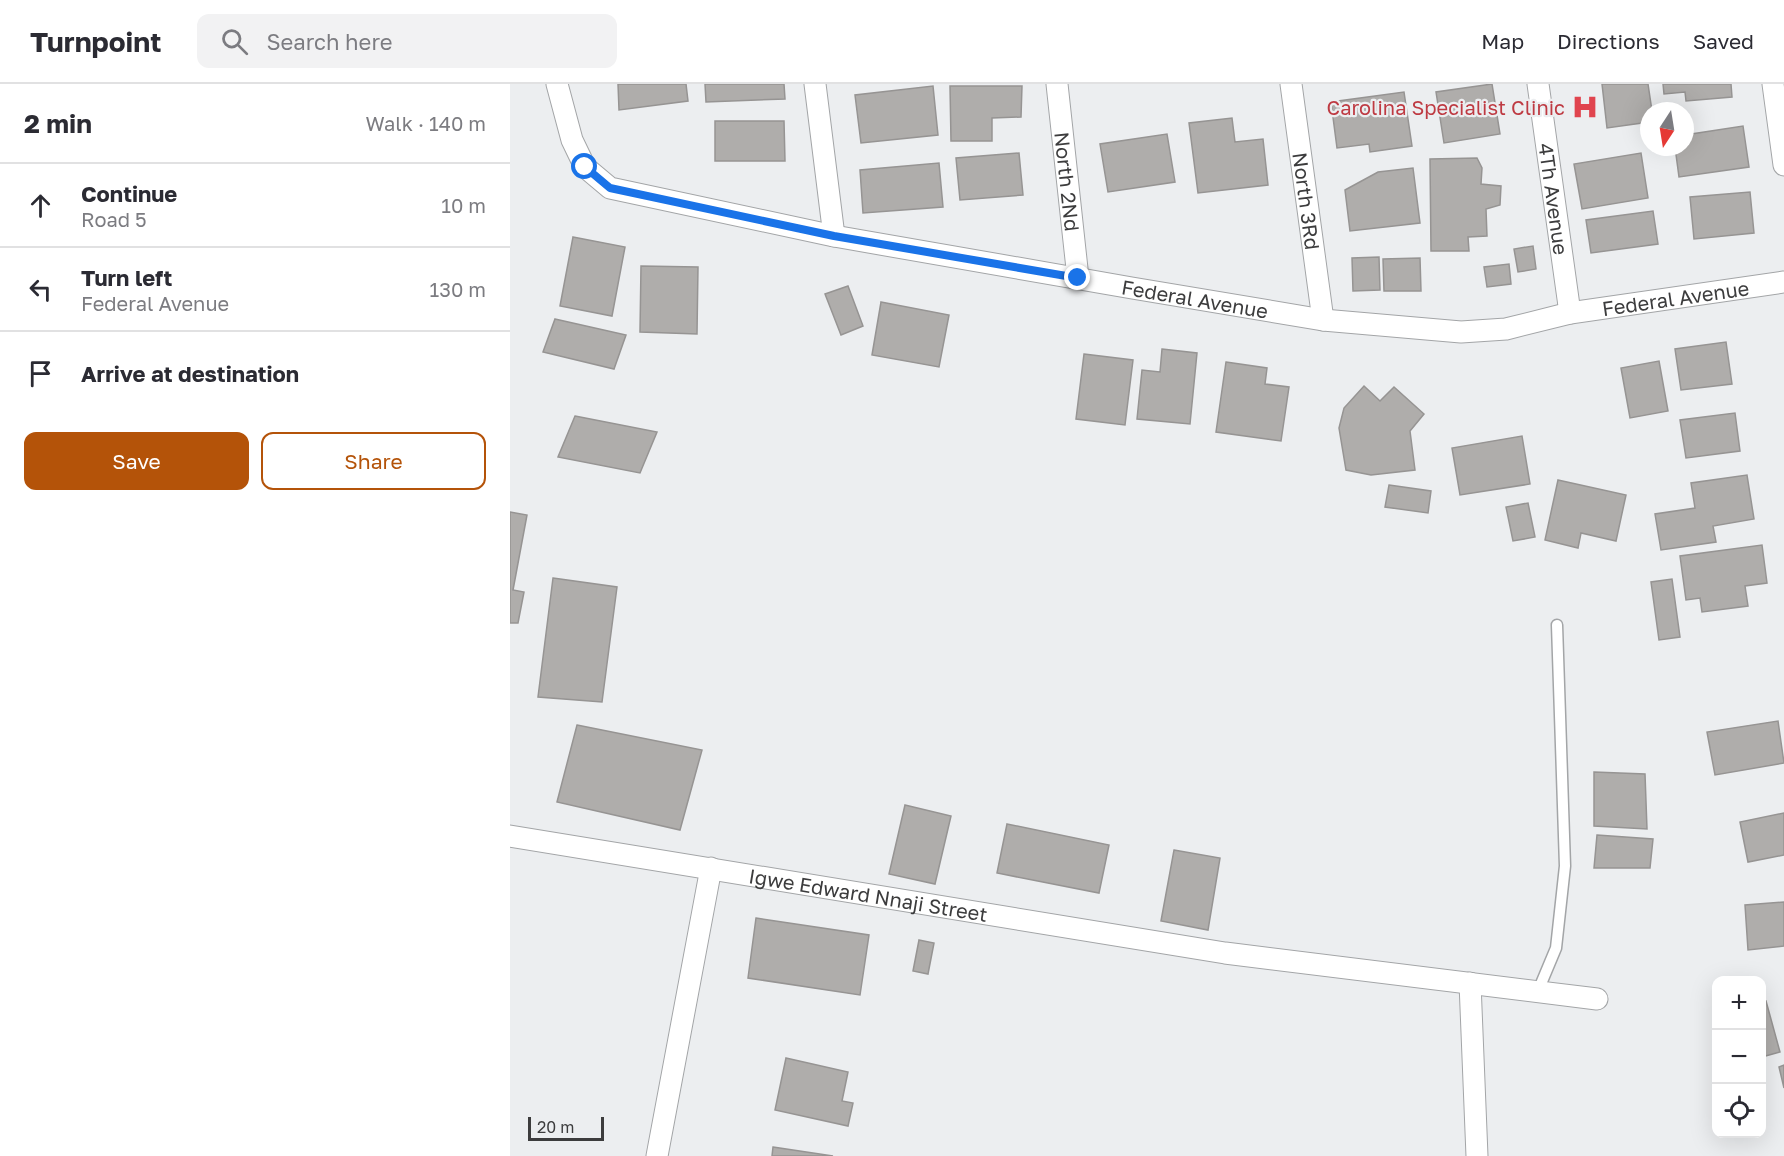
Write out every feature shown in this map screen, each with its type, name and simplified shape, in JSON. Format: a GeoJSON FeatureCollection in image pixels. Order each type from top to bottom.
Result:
{"type":"FeatureCollection","features":[{"type":"Feature","properties":{"kind":"street","name":"Federal Avenue"},"geometry":{"type":"LineString","coordinates":[[557,84],[572,140],[585,167],[610,188],[834,236],[1323,320],[1461,332],[1506,329],[1570,313],[1784,282]]}},
{"type":"Feature","properties":{"kind":"street"},"geometry":{"type":"LineString","coordinates":[[815,84],[834,236]]}},
{"type":"Feature","properties":{"kind":"street","name":"North 2Nd"},"geometry":{"type":"LineString","coordinates":[[1057,84],[1078,278]]}},
{"type":"Feature","properties":{"kind":"street","name":"North 3Rd"},"geometry":{"type":"LineString","coordinates":[[1291,84],[1323,320]]}},
{"type":"Feature","properties":{"kind":"street","name":"4Th Avenue"},"geometry":{"type":"LineString","coordinates":[[1538,84],[1570,313]]}},
{"type":"Feature","properties":{"kind":"street"},"geometry":{"type":"LineString","coordinates":[[1773,84],[1784,165]]}},
{"type":"Feature","properties":{"kind":"street","name":"Igwe Edward Nnaji Street"},"geometry":{"type":"LineString","coordinates":[[510,836],[1225,953],[1597,999]]}},
{"type":"Feature","properties":{"kind":"street"},"geometry":{"type":"LineString","coordinates":[[657,1156],[711,868]]}},
{"type":"Feature","properties":{"kind":"street"},"geometry":{"type":"LineString","coordinates":[[1470,983],[1477,1156]]}},
{"type":"Feature","properties":{"kind":"lane"},"geometry":{"type":"LineString","coordinates":[[1538,991],[1556,948],[1565,866],[1557,625]]}},
{"type":"Feature","properties":{"kind":"building"},"geometry":{"type":"Polygon","coordinates":[[[618,84],[686,84],[688,101],[619,110],[618,84]]]}},
{"type":"Feature","properties":{"kind":"building"},"geometry":{"type":"Polygon","coordinates":[[[705,84],[784,84],[785,99],[706,102],[705,84]]]}},
{"type":"Feature","properties":{"kind":"building"},"geometry":{"type":"Polygon","coordinates":[[[1492,84],[1500,134],[1444,143],[1436,92],[1492,84]]]}},
{"type":"Feature","properties":{"kind":"building"},"geometry":{"type":"Polygon","coordinates":[[[1602,84],[1648,84],[1651,102],[1640,102],[1640,123],[1607,128],[1602,84]]]}},
{"type":"Feature","properties":{"kind":"building"},"geometry":{"type":"Polygon","coordinates":[[[1663,84],[1731,84],[1732,97],[1686,101],[1685,92],[1664,94],[1663,84]]]}},
{"type":"Feature","properties":{"kind":"building"},"geometry":{"type":"Polygon","coordinates":[[[933,86],[938,135],[861,143],[855,95],[933,86]]]}},
{"type":"Feature","properties":{"kind":"building"},"geometry":{"type":"Polygon","coordinates":[[[950,86],[1022,86],[1021,117],[992,118],[992,141],[951,141],[950,86]]]}},
{"type":"Feature","properties":{"kind":"building"},"geometry":{"type":"Polygon","coordinates":[[[1404,92],[1412,146],[1370,152],[1369,144],[1337,148],[1331,102],[1404,92]]]}},
{"type":"Feature","properties":{"kind":"building"},"geometry":{"type":"Polygon","coordinates":[[[1232,118],[1235,142],[1263,139],[1268,185],[1198,193],[1189,123],[1232,118]]]}},
{"type":"Feature","properties":{"kind":"building"},"geometry":{"type":"Polygon","coordinates":[[[715,121],[784,121],[785,161],[715,161],[715,121]]]}},
{"type":"Feature","properties":{"kind":"building"},"geometry":{"type":"Polygon","coordinates":[[[1743,126],[1749,167],[1679,177],[1676,156],[1694,156],[1694,134],[1743,126]]]}},
{"type":"Feature","properties":{"kind":"building"},"geometry":{"type":"Polygon","coordinates":[[[1167,134],[1175,182],[1108,192],[1100,144],[1167,134]]]}},
{"type":"Feature","properties":{"kind":"building"},"geometry":{"type":"Polygon","coordinates":[[[1019,153],[1023,195],[960,200],[956,158],[1019,153]]]}},
{"type":"Feature","properties":{"kind":"building"},"geometry":{"type":"Polygon","coordinates":[[[1640,153],[1648,198],[1582,209],[1574,164],[1640,153]]]}},
{"type":"Feature","properties":{"kind":"building"},"geometry":{"type":"Polygon","coordinates":[[[1477,158],[1482,168],[1481,184],[1501,186],[1500,205],[1486,209],[1487,236],[1468,237],[1469,251],[1431,251],[1430,159],[1477,158]]]}},
{"type":"Feature","properties":{"kind":"building"},"geometry":{"type":"Polygon","coordinates":[[[939,163],[943,207],[863,213],[860,170],[939,163]]]}},
{"type":"Feature","properties":{"kind":"building"},"geometry":{"type":"Polygon","coordinates":[[[1413,168],[1420,223],[1350,231],[1345,190],[1378,172],[1413,168]]]}},
{"type":"Feature","properties":{"kind":"building"},"geometry":{"type":"Polygon","coordinates":[[[1750,192],[1754,233],[1694,239],[1690,197],[1750,192]]]}},
{"type":"Feature","properties":{"kind":"building"},"geometry":{"type":"Polygon","coordinates":[[[1653,211],[1658,244],[1591,253],[1586,220],[1653,211]]]}},
{"type":"Feature","properties":{"kind":"building"},"geometry":{"type":"Polygon","coordinates":[[[573,237],[625,247],[612,316],[560,306],[573,237]]]}},
{"type":"Feature","properties":{"kind":"building"},"geometry":{"type":"Polygon","coordinates":[[[1533,246],[1536,269],[1518,272],[1514,249],[1533,246]]]}},
{"type":"Feature","properties":{"kind":"building"},"geometry":{"type":"Polygon","coordinates":[[[1379,257],[1380,290],[1353,291],[1352,258],[1379,257]]]}},
{"type":"Feature","properties":{"kind":"building"},"geometry":{"type":"Polygon","coordinates":[[[1420,258],[1421,291],[1384,291],[1383,259],[1420,258]]]}},
{"type":"Feature","properties":{"kind":"building"},"geometry":{"type":"Polygon","coordinates":[[[1509,264],[1511,284],[1487,287],[1484,267],[1509,264]]]}},
{"type":"Feature","properties":{"kind":"building"},"geometry":{"type":"Polygon","coordinates":[[[641,266],[698,267],[697,334],[640,332],[641,266]]]}},
{"type":"Feature","properties":{"kind":"building"},"geometry":{"type":"Polygon","coordinates":[[[848,286],[863,326],[841,335],[825,294],[848,286]]]}},
{"type":"Feature","properties":{"kind":"building"},"geometry":{"type":"Polygon","coordinates":[[[881,302],[949,315],[939,367],[872,355],[881,302]]]}},
{"type":"Feature","properties":{"kind":"building"},"geometry":{"type":"Polygon","coordinates":[[[555,319],[626,335],[614,369],[543,352],[555,319]]]}},
{"type":"Feature","properties":{"kind":"building"},"geometry":{"type":"Polygon","coordinates":[[[1726,342],[1732,384],[1681,390],[1675,349],[1726,342]]]}},
{"type":"Feature","properties":{"kind":"building"},"geometry":{"type":"Polygon","coordinates":[[[1162,349],[1197,353],[1190,424],[1137,419],[1142,370],[1160,372],[1162,349]]]}},
{"type":"Feature","properties":{"kind":"building"},"geometry":{"type":"Polygon","coordinates":[[[1084,354],[1133,360],[1125,425],[1076,419],[1084,354]]]}},
{"type":"Feature","properties":{"kind":"building"},"geometry":{"type":"Polygon","coordinates":[[[1659,361],[1668,411],[1630,418],[1621,368],[1659,361]]]}},
{"type":"Feature","properties":{"kind":"building"},"geometry":{"type":"Polygon","coordinates":[[[1226,362],[1267,368],[1265,384],[1289,387],[1281,441],[1216,432],[1226,362]]]}},
{"type":"Feature","properties":{"kind":"building"},"geometry":{"type":"Polygon","coordinates":[[[1364,386],[1380,401],[1394,387],[1424,414],[1410,431],[1415,470],[1371,475],[1346,470],[1339,428],[1344,408],[1364,386]]]}},
{"type":"Feature","properties":{"kind":"building"},"geometry":{"type":"Polygon","coordinates":[[[1735,413],[1740,451],[1686,458],[1680,420],[1735,413]]]}},
{"type":"Feature","properties":{"kind":"building"},"geometry":{"type":"Polygon","coordinates":[[[575,416],[657,432],[640,473],[558,457],[575,416]]]}},
{"type":"Feature","properties":{"kind":"building"},"geometry":{"type":"Polygon","coordinates":[[[1522,436],[1530,484],[1460,495],[1452,448],[1522,436]]]}},
{"type":"Feature","properties":{"kind":"building"},"geometry":{"type":"Polygon","coordinates":[[[1747,475],[1754,519],[1713,526],[1716,542],[1661,550],[1655,514],[1695,508],[1691,483],[1747,475]]]}},
{"type":"Feature","properties":{"kind":"building"},"geometry":{"type":"Polygon","coordinates":[[[1558,480],[1626,495],[1616,541],[1581,533],[1578,548],[1545,540],[1558,480]]]}},
{"type":"Feature","properties":{"kind":"building"},"geometry":{"type":"Polygon","coordinates":[[[1389,485],[1431,491],[1428,513],[1385,507],[1389,485]]]}},
{"type":"Feature","properties":{"kind":"building"},"geometry":{"type":"Polygon","coordinates":[[[1528,503],[1535,537],[1513,541],[1506,507],[1528,503]]]}},
{"type":"Feature","properties":{"kind":"building"},"geometry":{"type":"Polygon","coordinates":[[[510,512],[527,515],[513,590],[524,592],[518,623],[510,623],[510,512]]]}},
{"type":"Feature","properties":{"kind":"building"},"geometry":{"type":"Polygon","coordinates":[[[1762,545],[1767,583],[1745,586],[1748,606],[1702,612],[1700,598],[1686,600],[1680,556],[1762,545]]]}},
{"type":"Feature","properties":{"kind":"building"},"geometry":{"type":"Polygon","coordinates":[[[553,578],[617,587],[602,702],[538,697],[553,578]]]}},
{"type":"Feature","properties":{"kind":"building"},"geometry":{"type":"Polygon","coordinates":[[[1672,579],[1680,637],[1659,640],[1651,582],[1672,579]]]}},
{"type":"Feature","properties":{"kind":"building"},"geometry":{"type":"Polygon","coordinates":[[[1778,721],[1784,763],[1715,775],[1707,732],[1778,721]]]}},
{"type":"Feature","properties":{"kind":"building"},"geometry":{"type":"Polygon","coordinates":[[[577,725],[702,750],[680,830],[557,802],[577,725]]]}},
{"type":"Feature","properties":{"kind":"building"},"geometry":{"type":"Polygon","coordinates":[[[1594,772],[1645,774],[1647,829],[1594,826],[1594,772]]]}},
{"type":"Feature","properties":{"kind":"building"},"geometry":{"type":"Polygon","coordinates":[[[905,805],[951,816],[935,884],[889,874],[905,805]]]}},
{"type":"Feature","properties":{"kind":"building"},"geometry":{"type":"Polygon","coordinates":[[[1784,813],[1784,855],[1748,862],[1740,822],[1784,813]]]}},
{"type":"Feature","properties":{"kind":"building"},"geometry":{"type":"Polygon","coordinates":[[[1007,824],[1109,845],[1099,893],[997,873],[1007,824]]]}},
{"type":"Feature","properties":{"kind":"building"},"geometry":{"type":"Polygon","coordinates":[[[1597,835],[1653,839],[1650,868],[1594,868],[1597,835]]]}},
{"type":"Feature","properties":{"kind":"building"},"geometry":{"type":"Polygon","coordinates":[[[1174,850],[1220,858],[1208,930],[1161,921],[1174,850]]]}},
{"type":"Feature","properties":{"kind":"building"},"geometry":{"type":"Polygon","coordinates":[[[1784,902],[1784,946],[1748,950],[1745,905],[1784,902]]]}},
{"type":"Feature","properties":{"kind":"building"},"geometry":{"type":"Polygon","coordinates":[[[756,918],[869,935],[860,995],[748,978],[756,918]]]}},
{"type":"Feature","properties":{"kind":"building"},"geometry":{"type":"Polygon","coordinates":[[[919,940],[934,943],[928,974],[913,971],[919,940]]]}},
{"type":"Feature","properties":{"kind":"building"},"geometry":{"type":"Polygon","coordinates":[[[1766,1001],[1780,1052],[1766,1056],[1766,1001]]]}},
{"type":"Feature","properties":{"kind":"building"},"geometry":{"type":"Polygon","coordinates":[[[786,1058],[848,1072],[842,1101],[853,1103],[848,1126],[775,1110],[786,1058]]]}},
{"type":"Feature","properties":{"kind":"building"},"geometry":{"type":"Polygon","coordinates":[[[1784,1065],[1784,1088],[1779,1067],[1784,1065]]]}},
{"type":"Feature","properties":{"kind":"building"},"geometry":{"type":"Polygon","coordinates":[[[773,1147],[833,1156],[772,1156],[773,1147]]]}},
{"type":"Feature","properties":{"kind":"place","name":"Carolina Specialist Clinic"},"geometry":{"type":"Point","coordinates":[1585,107]}},
{"type":"Feature","properties":{"kind":"route"},"geometry":{"type":"LineString","coordinates":[[585,167],[610,188],[834,236],[1078,278]]}}]}
